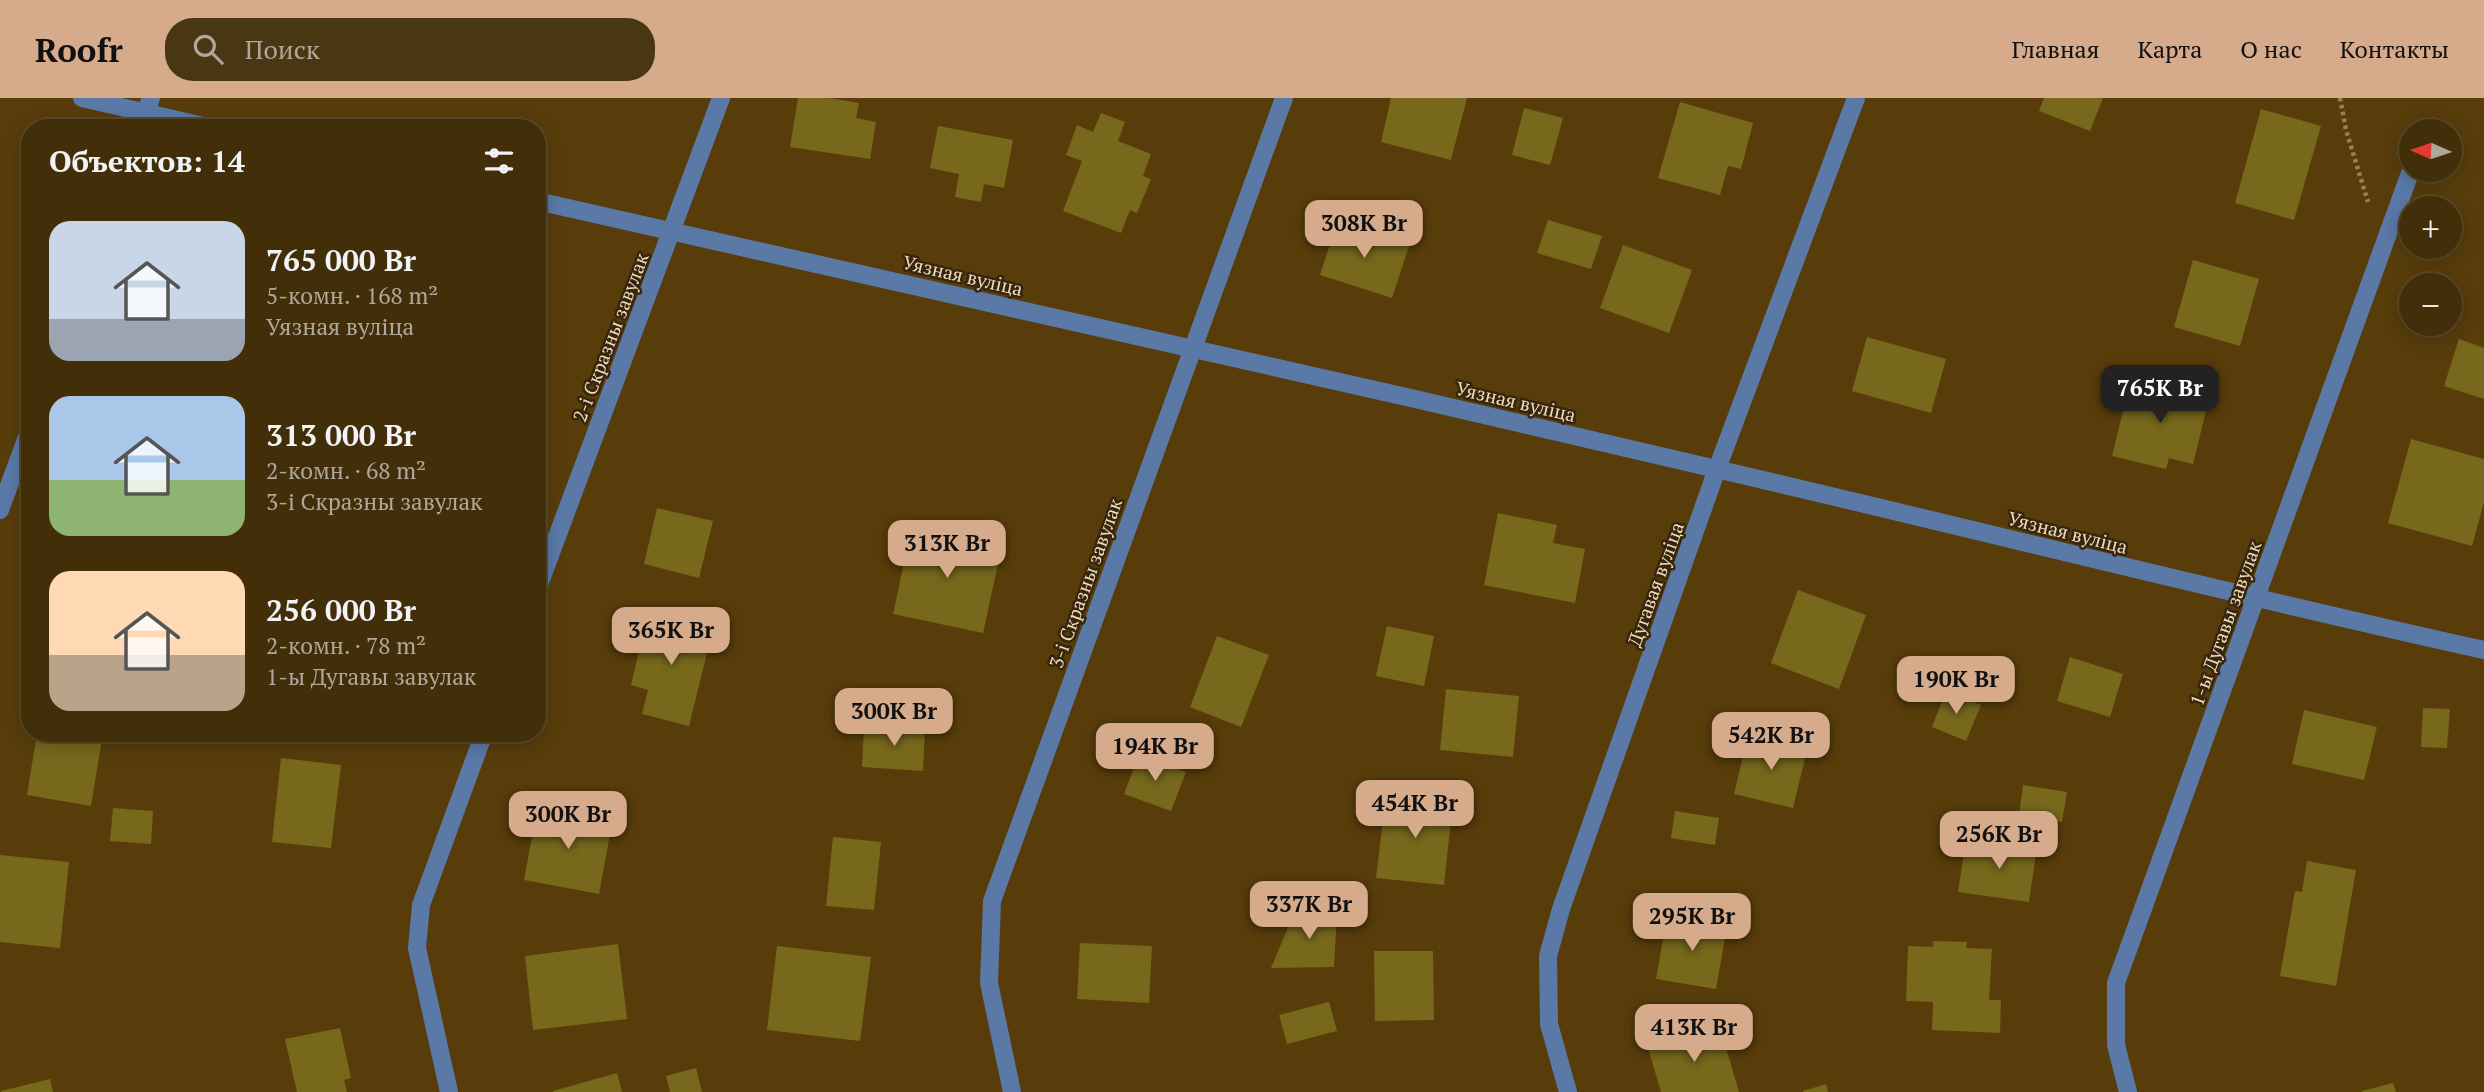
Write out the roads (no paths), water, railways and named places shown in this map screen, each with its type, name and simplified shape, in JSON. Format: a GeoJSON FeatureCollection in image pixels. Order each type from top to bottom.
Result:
{"type":"FeatureCollection","features":[{"type":"Feature","properties":{"kind":"street"},"geometry":{"type":"LineString","coordinates":[[82,98],[172,119]]}},
{"type":"Feature","properties":{"kind":"street","name":"2-і Скразны завулак"},"geometry":{"type":"LineString","coordinates":[[546,566],[721,98]]}},
{"type":"Feature","properties":{"kind":"street","name":"3-і Скразны завулак"},"geometry":{"type":"LineString","coordinates":[[1012,1092],[989,983],[992,901],[1284,98]]}},
{"type":"Feature","properties":{"kind":"street","name":"Дугавая вуліца"},"geometry":{"type":"LineString","coordinates":[[1568,1092],[1549,1024],[1548,956],[1561,909],[1717,469],[1856,98]]}},
{"type":"Feature","properties":{"kind":"street","name":"1-ы Дугавы завулак"},"geometry":{"type":"LineString","coordinates":[[2128,1092],[2116,1045],[2116,983],[2407,182]]}},
{"type":"Feature","properties":{"kind":"street","name":"Уязная вуліца"},"geometry":{"type":"LineString","coordinates":[[546,203],[1193,348],[1717,469],[2256,599],[2484,650]]}},
{"type":"Feature","properties":{"kind":"street"},"geometry":{"type":"LineString","coordinates":[[0,510],[21,453]]}},
{"type":"Feature","properties":{"kind":"street"},"geometry":{"type":"LineString","coordinates":[[449,1092],[417,948],[421,905],[481,742]]}}]}
